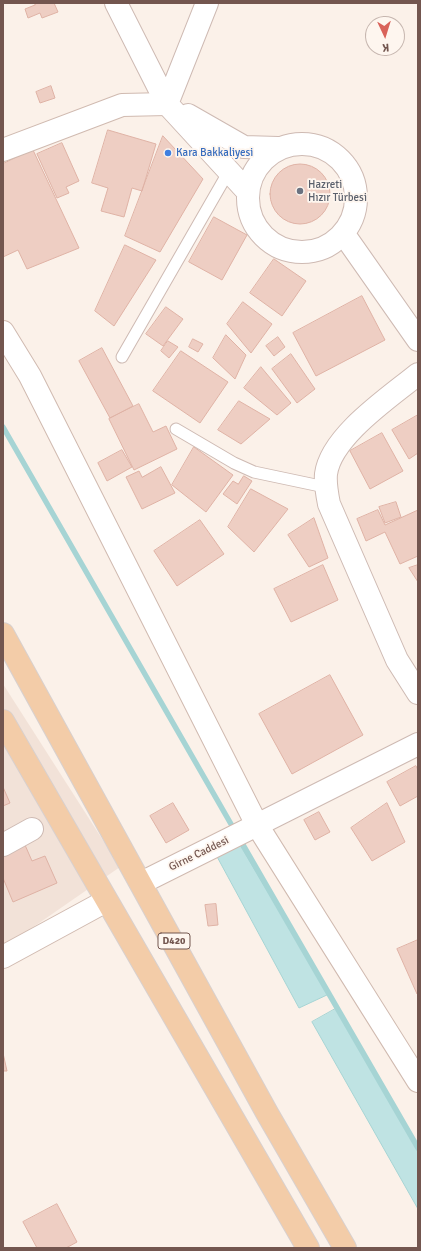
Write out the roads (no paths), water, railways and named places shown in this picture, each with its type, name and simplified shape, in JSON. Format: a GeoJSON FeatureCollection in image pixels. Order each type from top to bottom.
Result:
{"type":"FeatureCollection","features":[{"type":"Feature","properties":{"kind":"main road","name":"D420"},"geometry":{"type":"LineString","coordinates":[[3,634],[267,1113],[345,1248]]}},
{"type":"Feature","properties":{"kind":"main road"},"geometry":{"type":"LineString","coordinates":[[3,721],[308,1248]]}},
{"type":"Feature","properties":{"kind":"street"},"geometry":{"type":"LineString","coordinates":[[116,3],[168,104],[248,191]]}},
{"type":"Feature","properties":{"kind":"street"},"geometry":{"type":"LineString","coordinates":[[168,104],[207,3]]}},
{"type":"Feature","properties":{"kind":"street"},"geometry":{"type":"LineString","coordinates":[[3,150],[122,105],[168,104],[244,147],[278,148],[296,143],[314,145],[332,152],[345,164],[354,181],[357,199],[353,217],[344,233],[330,245],[314,251],[296,252],[279,248],[265,238],[254,225],[248,208],[248,191],[253,174],[263,159],[278,148]]}},
{"type":"Feature","properties":{"kind":"street"},"geometry":{"type":"LineString","coordinates":[[344,233],[418,340]]}},
{"type":"Feature","properties":{"kind":"street"},"geometry":{"type":"LineString","coordinates":[[3,332],[30,376],[257,825],[418,1082]]}},
{"type":"Feature","properties":{"kind":"street"},"geometry":{"type":"LineString","coordinates":[[418,374],[346,434],[334,451],[328,463],[325,487],[329,504],[398,660],[418,693]]}},
{"type":"Feature","properties":{"kind":"street","name":"Girne Caddesi"},"geometry":{"type":"LineString","coordinates":[[141,883],[418,744]]}},
{"type":"Feature","properties":{"kind":"street"},"geometry":{"type":"LineString","coordinates":[[3,845],[32,829]]}},
{"type":"Feature","properties":{"kind":"street"},"geometry":{"type":"LineString","coordinates":[[3,957],[106,901]]}},
{"type":"Feature","properties":{"kind":"lane"},"geometry":{"type":"LineString","coordinates":[[122,356],[229,171]]}},
{"type":"Feature","properties":{"kind":"lane"},"geometry":{"type":"LineString","coordinates":[[176,428],[234,463],[254,472],[325,487]]}},
{"type":"Feature","properties":{"kind":"water"},"geometry":{"type":"Polygon","coordinates":[[[237,840],[329,994],[299,1008],[215,853],[237,840]]]}},
{"type":"Feature","properties":{"kind":"water"},"geometry":{"type":"Polygon","coordinates":[[[337,1008],[418,1151],[418,1209],[312,1022],[337,1008]]]}},
{"type":"Feature","properties":{"kind":"waterway"},"geometry":{"type":"LineString","coordinates":[[3,427],[235,831]]}},
{"type":"Feature","properties":{"kind":"waterway"},"geometry":{"type":"LineString","coordinates":[[239,838],[418,1148]]}},
{"type":"Feature","properties":{"kind":"place","name":"Kara Bakkaliyesi"},"geometry":{"type":"Point","coordinates":[168,153]}},
{"type":"Feature","properties":{"kind":"place","name":"Hazreti Hızır Türbesi"},"geometry":{"type":"Point","coordinates":[300,191]}}]}
